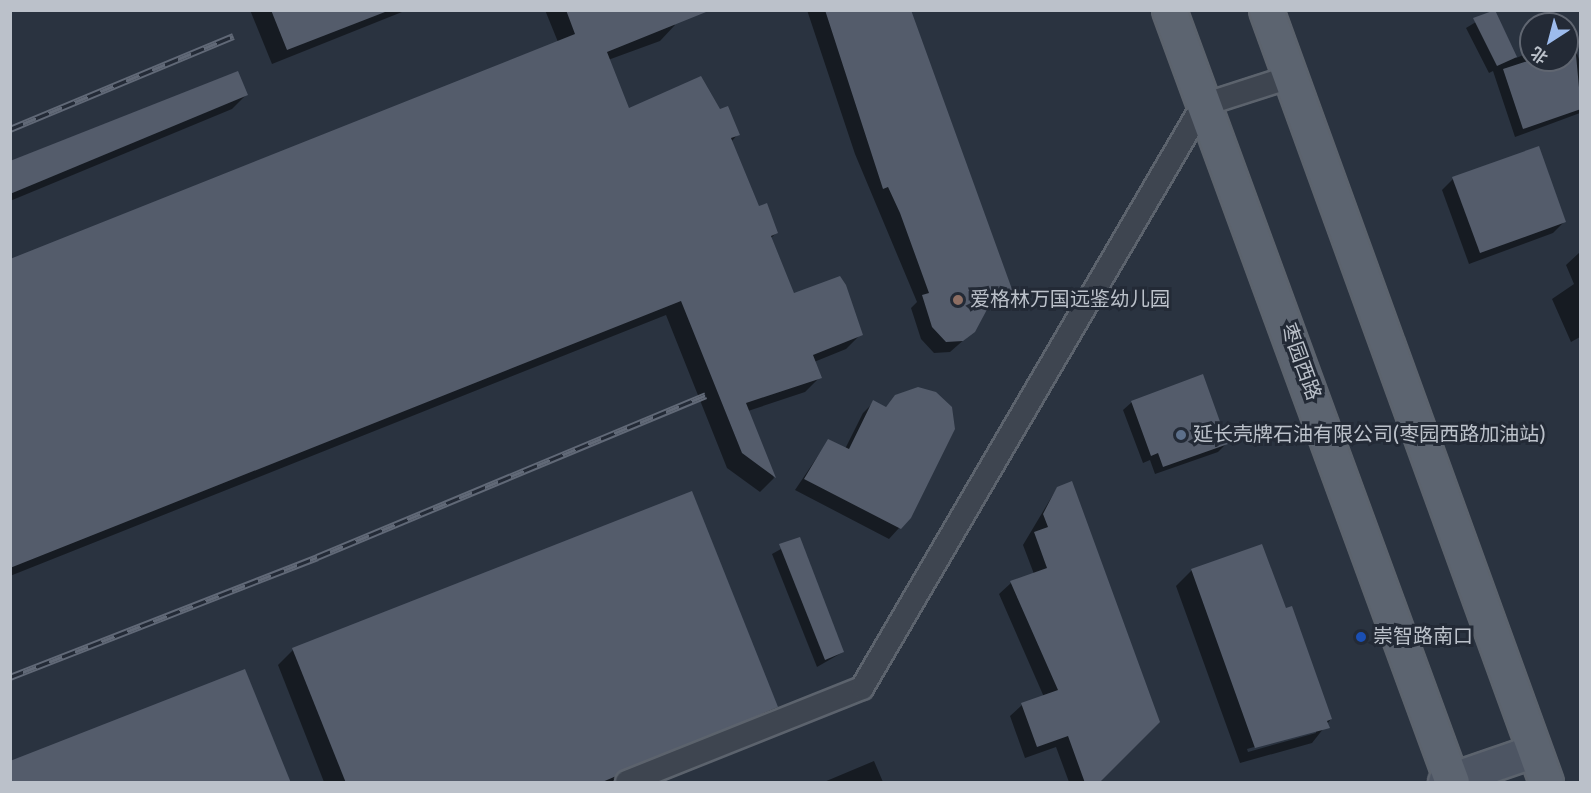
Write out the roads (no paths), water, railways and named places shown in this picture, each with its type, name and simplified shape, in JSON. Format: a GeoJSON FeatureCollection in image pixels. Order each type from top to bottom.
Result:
{"type":"FeatureCollection","features":[{"type":"Feature","properties":{"kind":"main road","name":"枣园西路"},"geometry":{"type":"LineString","coordinates":[[1169,10],[1449,782]]}},
{"type":"Feature","properties":{"kind":"main road"},"geometry":{"type":"LineString","coordinates":[[1266,10],[1545,783]]}},
{"type":"Feature","properties":{"kind":"street"},"geometry":{"type":"LineString","coordinates":[[627,783],[862,688],[1203,105],[1290,77]]}},
{"type":"Feature","properties":{"kind":"street"},"geometry":{"type":"LineString","coordinates":[[1449,782],[1535,751]]}},
{"type":"Feature","properties":{"kind":"railway"},"geometry":{"type":"LineString","coordinates":[[10,129],[233,36]]}},
{"type":"Feature","properties":{"kind":"railway"},"geometry":{"type":"LineString","coordinates":[[10,677],[317,557],[706,395]]}},
{"type":"Feature","properties":{"kind":"place","name":"爱格林万国远鉴幼儿园"},"geometry":{"type":"Point","coordinates":[958,300]}},
{"type":"Feature","properties":{"kind":"place","name":"延长壳牌石油有限公司(枣园西路加油站)"},"geometry":{"type":"Point","coordinates":[1181,435]}},
{"type":"Feature","properties":{"kind":"place","name":"崇智路南口"},"geometry":{"type":"Point","coordinates":[1361,637]}}]}
